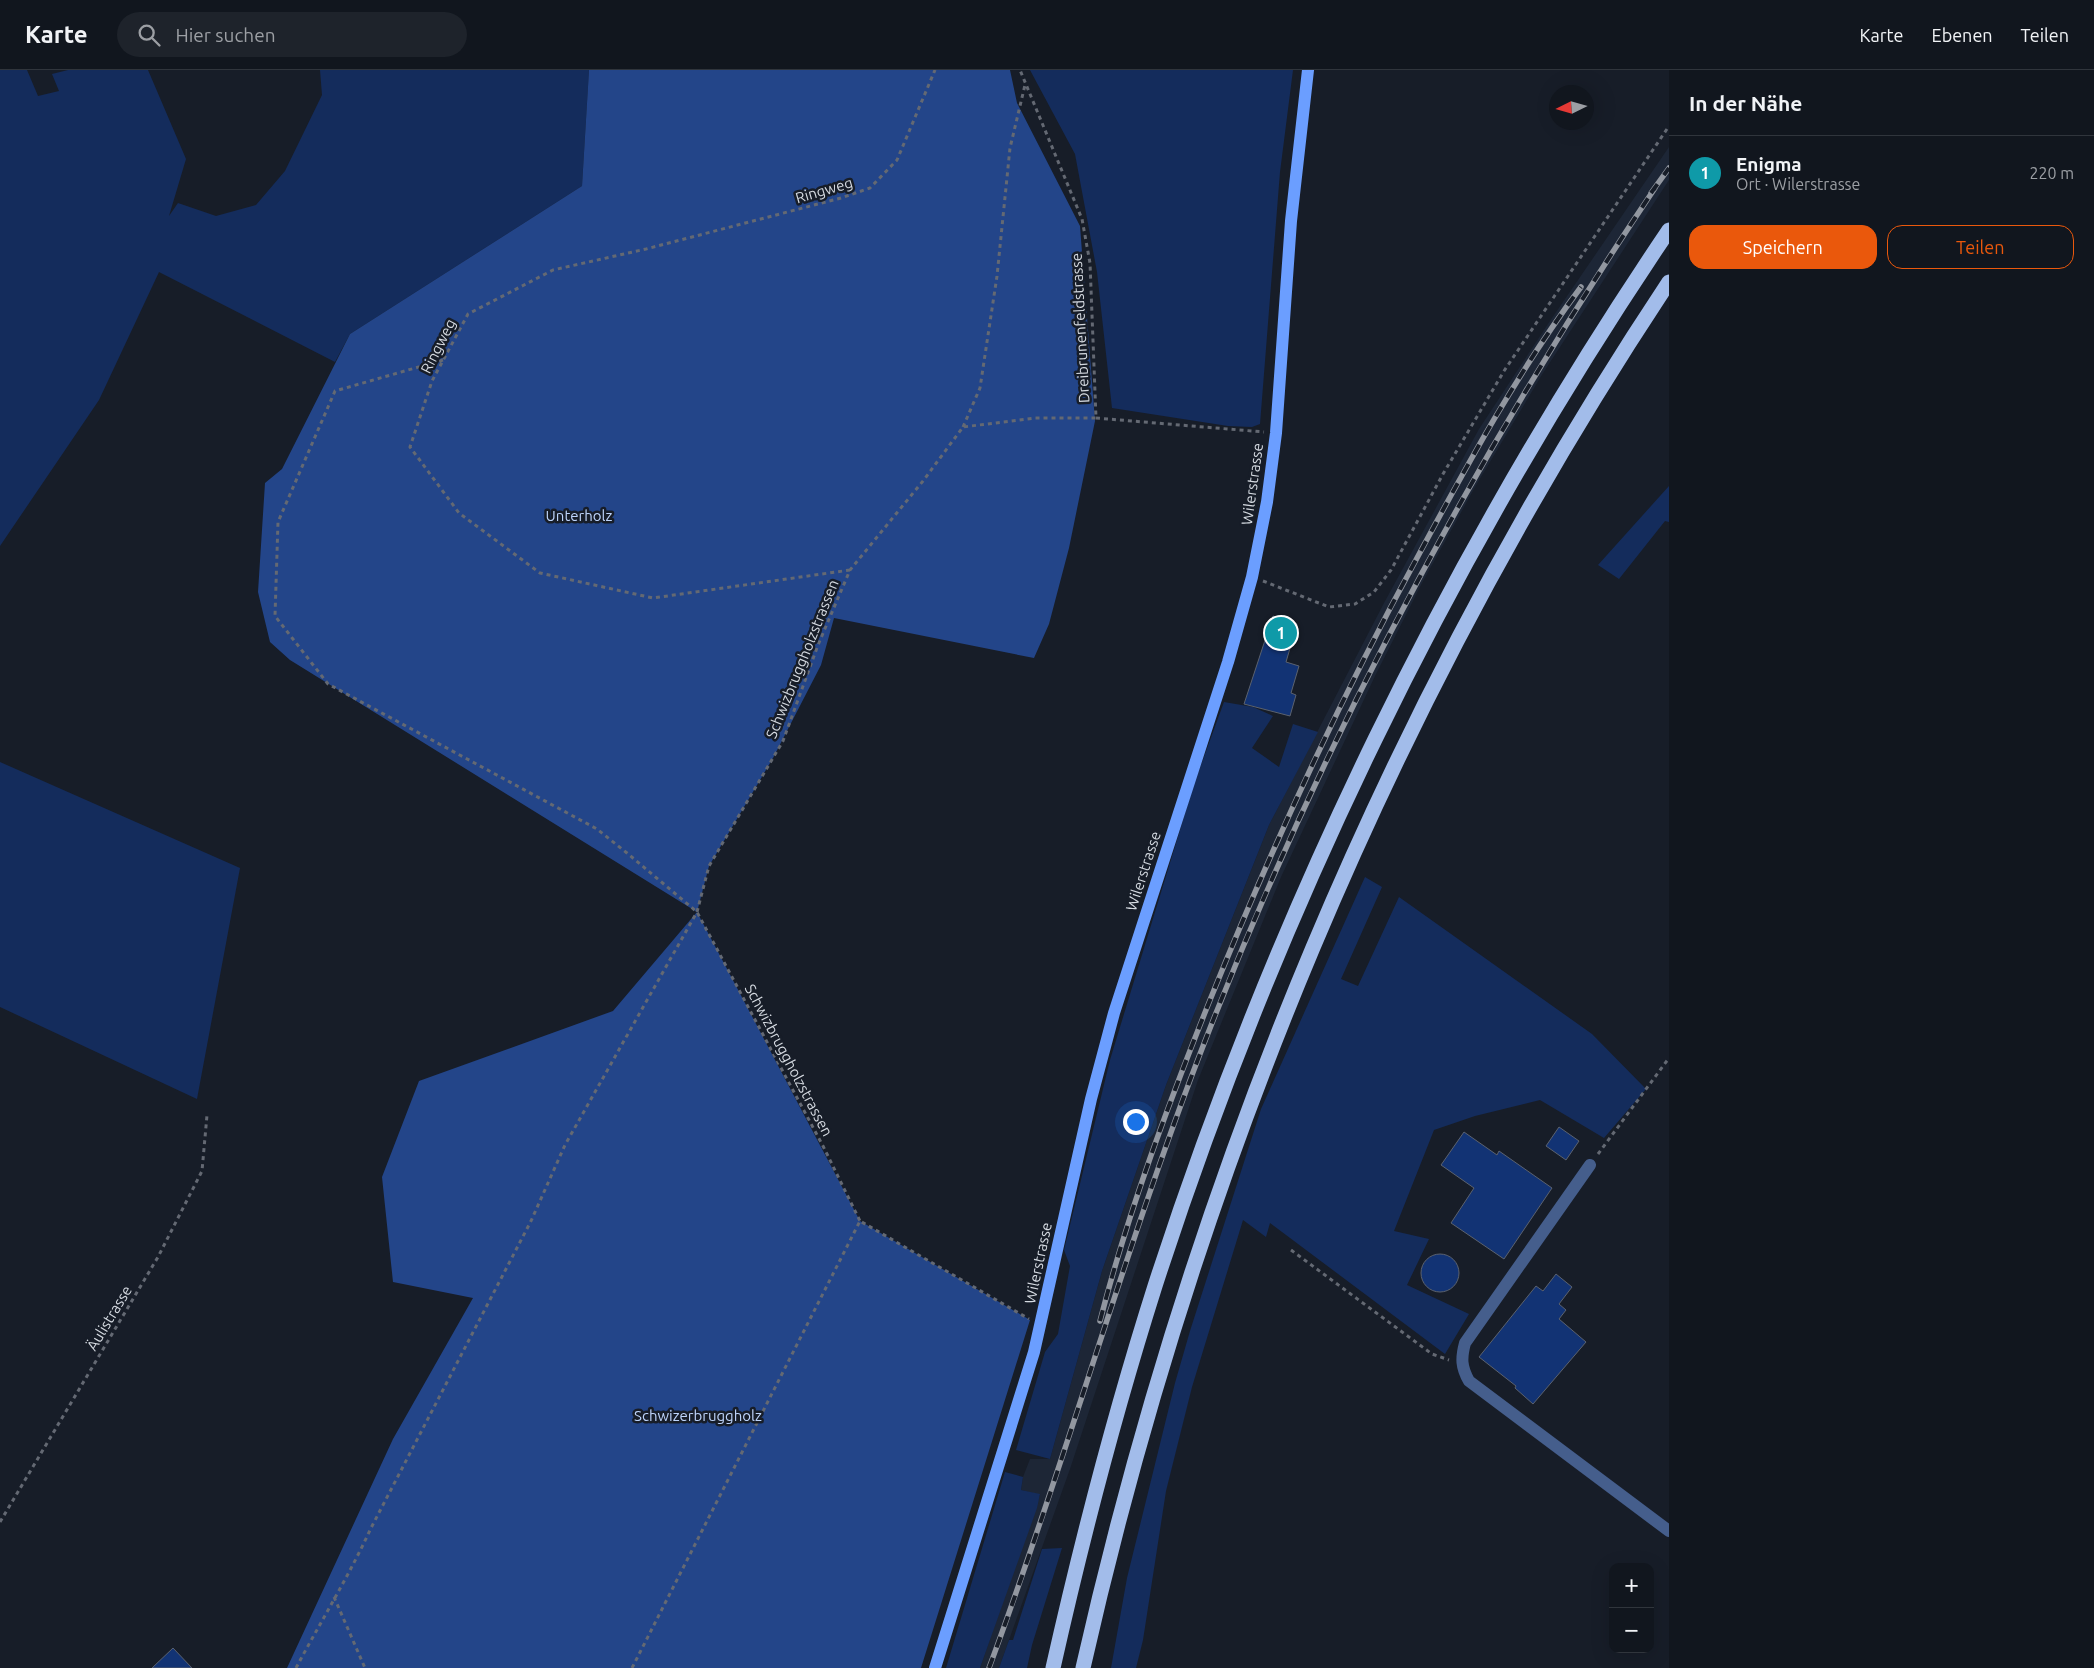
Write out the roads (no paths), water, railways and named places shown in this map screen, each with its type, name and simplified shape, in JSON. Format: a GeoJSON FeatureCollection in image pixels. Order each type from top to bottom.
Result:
{"type":"FeatureCollection","features":[{"type":"Feature","properties":{"kind":"highway"},"geometry":{"type":"LineString","coordinates":[[1053,1668],[1088,1519],[1154,1289],[1210,1126],[1292,921],[1380,728],[1473,551],[1550,416],[1669,230]]}},
{"type":"Feature","properties":{"kind":"highway"},"geometry":{"type":"LineString","coordinates":[[1083,1668],[1117,1523],[1177,1314],[1236,1140],[1308,956],[1401,752],[1490,580],[1590,406],[1669,282]]}},
{"type":"Feature","properties":{"kind":"main road","name":"Wilerstrasse"},"geometry":{"type":"LineString","coordinates":[[935,1668],[1024,1386],[1036,1323],[1100,1065],[1130,961],[1228,662],[1252,577],[1267,502],[1268,435],[1308,70]]}},
{"type":"Feature","properties":{"kind":"street"},"geometry":{"type":"LineString","coordinates":[[1590,1165],[1465,1343],[1461,1357],[1462,1370],[1469,1381],[1669,1531]]}},
{"type":"Feature","properties":{"kind":"railway"},"geometry":{"type":"LineString","coordinates":[[1651,193],[1669,168]]}},
{"type":"Feature","properties":{"kind":"railway"},"geometry":{"type":"LineString","coordinates":[[989,1668],[1044,1512],[1148,1197],[1176,1119],[1205,1041],[1299,818],[1351,709],[1406,602],[1464,496],[1525,392],[1655,188]]}},
{"type":"Feature","properties":{"kind":"railway"},"geometry":{"type":"LineString","coordinates":[[1100,1321],[1136,1199],[1179,1079],[1257,887],[1307,776],[1388,612],[1474,454],[1536,352],[1581,287]]}},
{"type":"Feature","properties":{"kind":"place","name":"Enigma"},"geometry":{"type":"Point","coordinates":[1281,633]}},
{"type":"Feature","properties":{"kind":"park label","name":"Unterholz"},"geometry":{"type":"Point","coordinates":[579,515]}},
{"type":"Feature","properties":{"kind":"park label","name":"Schwizerbruggholz"},"geometry":{"type":"Point","coordinates":[698,1415]}}]}
